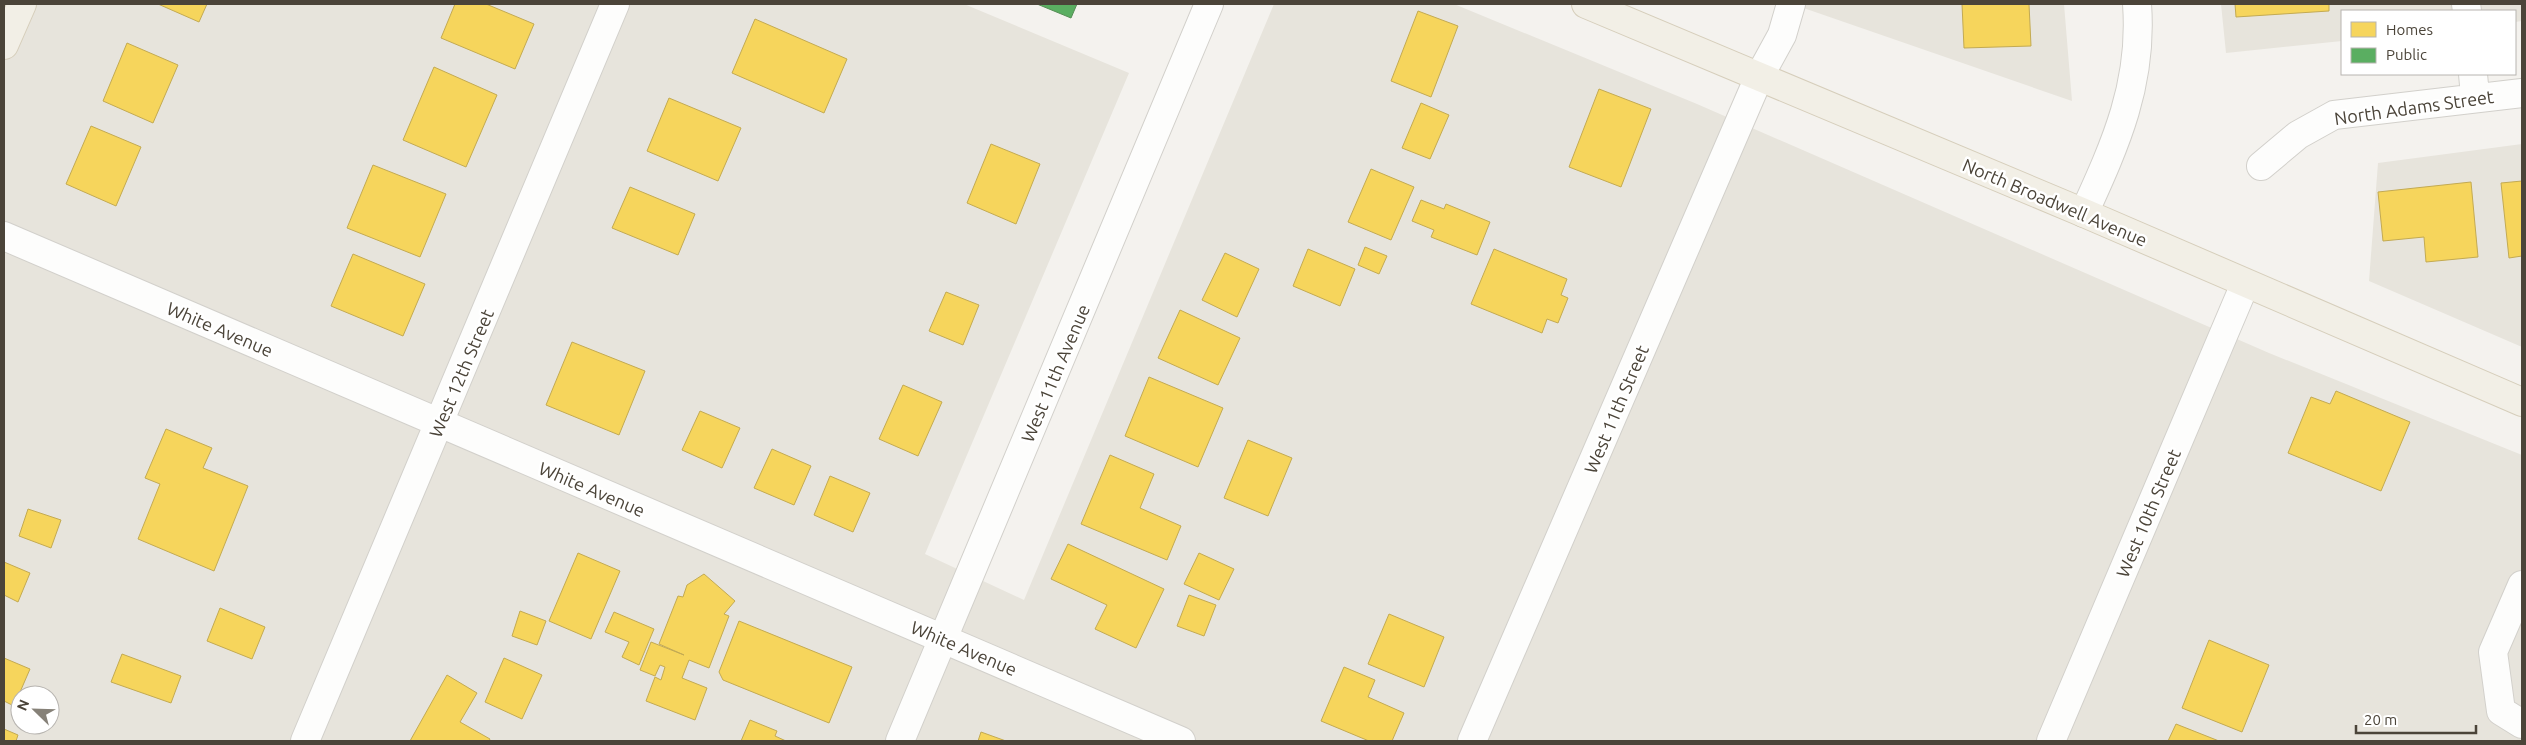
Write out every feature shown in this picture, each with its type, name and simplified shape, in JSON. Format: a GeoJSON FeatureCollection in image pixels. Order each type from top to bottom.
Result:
{"type":"FeatureCollection","features":[{"type":"Feature","properties":{"kind":"main road"},"geometry":{"type":"LineString","coordinates":[[4,45],[22,4]]}},
{"type":"Feature","properties":{"kind":"main road","name":"North Broadwell Avenue"},"geometry":{"type":"LineString","coordinates":[[1586,4],[2084,214],[2522,402]]}},
{"type":"Feature","properties":{"kind":"street","name":"West 12th Street"},"geometry":{"type":"LineString","coordinates":[[305,741],[615,4]]}},
{"type":"Feature","properties":{"kind":"street","name":"West 11th Avenue"},"geometry":{"type":"LineString","coordinates":[[900,741],[944,640],[1209,4]]}},
{"type":"Feature","properties":{"kind":"street","name":"West 11th Street"},"geometry":{"type":"LineString","coordinates":[[1472,741],[1760,77],[1782,35],[1790,4]]}},
{"type":"Feature","properties":{"kind":"street"},"geometry":{"type":"LineString","coordinates":[[2084,214],[2108,160],[2132,91],[2136,53],[2137,4]]}},
{"type":"Feature","properties":{"kind":"street","name":"North Adams Street"},"geometry":{"type":"LineString","coordinates":[[2261,166],[2298,135],[2334,114],[2474,85],[2522,92]]}},
{"type":"Feature","properties":{"kind":"street","name":"White Avenue"},"geometry":{"type":"LineString","coordinates":[[4,236],[1181,741]]}},
{"type":"Feature","properties":{"kind":"street","name":"West 10th Street"},"geometry":{"type":"LineString","coordinates":[[2051,741],[2245,284]]}},
{"type":"Feature","properties":{"kind":"street"},"geometry":{"type":"LineString","coordinates":[[2522,585],[2493,652],[2501,711],[2522,724]]}},
{"type":"Feature","properties":{"kind":"shaded area"},"geometry":{"type":"Polygon","coordinates":[[[4,4],[964,4],[1129,73],[925,554],[1024,600],[1274,4],[1454,4],[1697,104],[2269,353],[2522,455],[2522,741],[4,741],[4,4]]]}},
{"type":"Feature","properties":{"kind":"shaded area"},"geometry":{"type":"Polygon","coordinates":[[[1792,4],[2064,4],[2072,101],[1792,4]]]}},
{"type":"Feature","properties":{"kind":"shaded area"},"geometry":{"type":"Polygon","coordinates":[[[2221,4],[2522,4],[2522,21],[2516,22],[2516,10],[2341,10],[2341,41],[2226,53],[2221,4]]]}},
{"type":"Feature","properties":{"kind":"shaded area"},"geometry":{"type":"Polygon","coordinates":[[[2522,144],[2522,347],[2369,281],[2378,163],[2522,144]]]}},
{"type":"Feature","properties":{"kind":"building: Homes"},"geometry":{"type":"Polygon","coordinates":[[[158,4],[207,4],[199,22],[158,4]]]}},
{"type":"Feature","properties":{"kind":"building: Homes"},"geometry":{"type":"Polygon","coordinates":[[[455,4],[486,4],[534,24],[515,69],[441,38],[455,4]]]}},
{"type":"Feature","properties":{"kind":"building: Homes"},"geometry":{"type":"Polygon","coordinates":[[[1962,4],[2029,4],[2031,46],[1964,48],[1962,4]]]}},
{"type":"Feature","properties":{"kind":"building: Homes"},"geometry":{"type":"Polygon","coordinates":[[[2235,4],[2329,4],[2329,11],[2236,17],[2235,4]]]}},
{"type":"Feature","properties":{"kind":"building: Homes"},"geometry":{"type":"Polygon","coordinates":[[[1418,11],[1458,26],[1431,97],[1391,81],[1418,11]]]}},
{"type":"Feature","properties":{"kind":"building: Homes"},"geometry":{"type":"Polygon","coordinates":[[[755,19],[847,59],[824,113],[732,73],[755,19]]]}},
{"type":"Feature","properties":{"kind":"building: Homes"},"geometry":{"type":"Polygon","coordinates":[[[127,43],[178,65],[153,123],[103,101],[127,43]]]}},
{"type":"Feature","properties":{"kind":"building: Homes"},"geometry":{"type":"Polygon","coordinates":[[[434,67],[497,95],[466,167],[403,140],[434,67]]]}},
{"type":"Feature","properties":{"kind":"building: Homes"},"geometry":{"type":"Polygon","coordinates":[[[1599,89],[1651,109],[1621,187],[1569,167],[1599,89]]]}},
{"type":"Feature","properties":{"kind":"building: Homes"},"geometry":{"type":"Polygon","coordinates":[[[669,98],[741,128],[718,181],[647,151],[669,98]]]}},
{"type":"Feature","properties":{"kind":"building: Homes"},"geometry":{"type":"Polygon","coordinates":[[[1421,103],[1449,115],[1430,159],[1402,148],[1421,103]]]}},
{"type":"Feature","properties":{"kind":"building: Homes"},"geometry":{"type":"Polygon","coordinates":[[[91,126],[141,147],[116,206],[66,184],[91,126]]]}},
{"type":"Feature","properties":{"kind":"building: Homes"},"geometry":{"type":"Polygon","coordinates":[[[991,144],[1040,164],[1016,224],[967,203],[991,144]]]}},
{"type":"Feature","properties":{"kind":"building: Homes"},"geometry":{"type":"Polygon","coordinates":[[[373,165],[446,194],[420,257],[347,228],[373,165]]]}},
{"type":"Feature","properties":{"kind":"building: Homes"},"geometry":{"type":"Polygon","coordinates":[[[1371,169],[1414,187],[1391,240],[1348,222],[1371,169]]]}},
{"type":"Feature","properties":{"kind":"building: Homes"},"geometry":{"type":"Polygon","coordinates":[[[2522,181],[2522,256],[2509,258],[2501,183],[2522,181]]]}},
{"type":"Feature","properties":{"kind":"building: Homes"},"geometry":{"type":"Polygon","coordinates":[[[2471,182],[2478,257],[2426,262],[2424,237],[2383,241],[2378,192],[2471,182]]]}},
{"type":"Feature","properties":{"kind":"building: Homes"},"geometry":{"type":"Polygon","coordinates":[[[630,187],[695,214],[678,255],[612,228],[630,187]]]}},
{"type":"Feature","properties":{"kind":"building: Homes"},"geometry":{"type":"Polygon","coordinates":[[[1421,200],[1444,209],[1446,204],[1490,222],[1477,255],[1431,237],[1434,230],[1412,221],[1421,200]]]}},
{"type":"Feature","properties":{"kind":"building: Homes"},"geometry":{"type":"Polygon","coordinates":[[[1365,247],[1387,256],[1379,274],[1358,265],[1365,247]]]}},
{"type":"Feature","properties":{"kind":"building: Homes"},"geometry":{"type":"Polygon","coordinates":[[[1308,249],[1355,269],[1340,306],[1293,286],[1308,249]]]}},
{"type":"Feature","properties":{"kind":"building: Homes"},"geometry":{"type":"Polygon","coordinates":[[[1494,249],[1567,279],[1561,295],[1568,298],[1558,323],[1547,319],[1542,333],[1471,304],[1494,249]]]}},
{"type":"Feature","properties":{"kind":"building: Homes"},"geometry":{"type":"Polygon","coordinates":[[[1225,253],[1259,269],[1237,317],[1202,300],[1225,253]]]}},
{"type":"Feature","properties":{"kind":"building: Homes"},"geometry":{"type":"Polygon","coordinates":[[[353,254],[425,284],[403,336],[331,306],[353,254]]]}},
{"type":"Feature","properties":{"kind":"building: Homes"},"geometry":{"type":"Polygon","coordinates":[[[946,292],[979,305],[963,345],[929,331],[946,292]]]}},
{"type":"Feature","properties":{"kind":"building: Homes"},"geometry":{"type":"Polygon","coordinates":[[[1180,310],[1240,338],[1218,385],[1158,358],[1180,310]]]}},
{"type":"Feature","properties":{"kind":"building: Homes"},"geometry":{"type":"Polygon","coordinates":[[[572,342],[645,371],[619,435],[546,405],[572,342]]]}},
{"type":"Feature","properties":{"kind":"building: Homes"},"geometry":{"type":"Polygon","coordinates":[[[1149,377],[1223,408],[1198,467],[1125,436],[1149,377]]]}},
{"type":"Feature","properties":{"kind":"building: Homes"},"geometry":{"type":"Polygon","coordinates":[[[903,385],[942,402],[918,456],[879,439],[903,385]]]}},
{"type":"Feature","properties":{"kind":"building: Homes"},"geometry":{"type":"Polygon","coordinates":[[[2336,391],[2410,422],[2381,491],[2288,453],[2311,397],[2330,404],[2336,391]]]}},
{"type":"Feature","properties":{"kind":"building: Homes"},"geometry":{"type":"Polygon","coordinates":[[[700,411],[740,428],[722,468],[682,450],[700,411]]]}},
{"type":"Feature","properties":{"kind":"building: Homes"},"geometry":{"type":"Polygon","coordinates":[[[166,429],[212,448],[203,468],[248,486],[214,571],[138,539],[160,484],[145,478],[166,429]]]}},
{"type":"Feature","properties":{"kind":"building: Homes"},"geometry":{"type":"Polygon","coordinates":[[[1248,440],[1292,458],[1268,516],[1224,498],[1248,440]]]}},
{"type":"Feature","properties":{"kind":"building: Homes"},"geometry":{"type":"Polygon","coordinates":[[[772,449],[811,466],[794,505],[754,488],[772,449]]]}},
{"type":"Feature","properties":{"kind":"building: Homes"},"geometry":{"type":"Polygon","coordinates":[[[1110,455],[1154,474],[1140,508],[1181,526],[1167,560],[1081,524],[1110,455]]]}},
{"type":"Feature","properties":{"kind":"building: Homes"},"geometry":{"type":"Polygon","coordinates":[[[830,476],[870,493],[853,532],[814,515],[830,476]]]}},
{"type":"Feature","properties":{"kind":"building: Homes"},"geometry":{"type":"Polygon","coordinates":[[[28,509],[61,520],[51,548],[19,536],[28,509]]]}},
{"type":"Feature","properties":{"kind":"building: Homes"},"geometry":{"type":"Polygon","coordinates":[[[1068,544],[1164,589],[1136,648],[1095,629],[1107,605],[1051,579],[1068,544]]]}},
{"type":"Feature","properties":{"kind":"building: Homes"},"geometry":{"type":"Polygon","coordinates":[[[578,553],[620,571],[591,639],[549,621],[578,553]]]}},
{"type":"Feature","properties":{"kind":"building: Homes"},"geometry":{"type":"Polygon","coordinates":[[[1199,553],[1234,569],[1219,600],[1184,584],[1199,553]]]}},
{"type":"Feature","properties":{"kind":"building: Homes"},"geometry":{"type":"Polygon","coordinates":[[[4,562],[30,573],[18,602],[4,595],[4,562]]]}},
{"type":"Feature","properties":{"kind":"building: Homes"},"geometry":{"type":"Polygon","coordinates":[[[704,574],[735,601],[724,614],[729,616],[709,668],[689,660],[682,678],[707,688],[695,720],[646,701],[655,677],[661,680],[665,667],[660,665],[655,676],[640,670],[651,642],[684,655],[659,644],[678,596],[683,597],[687,585],[704,574]]]}},
{"type":"Feature","properties":{"kind":"building: Homes"},"geometry":{"type":"Polygon","coordinates":[[[1189,595],[1216,605],[1204,636],[1177,626],[1189,595]]]}},
{"type":"Feature","properties":{"kind":"building: Homes"},"geometry":{"type":"Polygon","coordinates":[[[220,608],[265,627],[252,659],[207,641],[220,608]]]}},
{"type":"Feature","properties":{"kind":"building: Homes"},"geometry":{"type":"Polygon","coordinates":[[[520,611],[546,621],[537,645],[512,636],[520,611]]]}},
{"type":"Feature","properties":{"kind":"building: Homes"},"geometry":{"type":"Polygon","coordinates":[[[614,612],[654,629],[639,665],[622,657],[629,642],[605,632],[614,612]]]}},
{"type":"Feature","properties":{"kind":"building: Homes"},"geometry":{"type":"Polygon","coordinates":[[[1389,614],[1444,637],[1424,687],[1368,664],[1389,614]]]}},
{"type":"Feature","properties":{"kind":"building: Homes"},"geometry":{"type":"Polygon","coordinates":[[[739,621],[852,667],[829,723],[723,680],[719,672],[739,621]]]}},
{"type":"Feature","properties":{"kind":"building: Homes"},"geometry":{"type":"Polygon","coordinates":[[[2209,640],[2269,665],[2242,732],[2182,708],[2209,640]]]}},
{"type":"Feature","properties":{"kind":"building: Homes"},"geometry":{"type":"Polygon","coordinates":[[[122,654],[181,676],[171,703],[111,682],[122,654]]]}},
{"type":"Feature","properties":{"kind":"building: Homes"},"geometry":{"type":"Polygon","coordinates":[[[4,658],[30,669],[23,685],[10,685],[10,704],[4,701],[4,658]]]}},
{"type":"Feature","properties":{"kind":"building: Homes"},"geometry":{"type":"Polygon","coordinates":[[[504,658],[542,675],[522,719],[485,702],[504,658]]]}},
{"type":"Feature","properties":{"kind":"building: Homes"},"geometry":{"type":"Polygon","coordinates":[[[1344,667],[1375,680],[1368,697],[1404,713],[1392,741],[1369,741],[1321,721],[1344,667]]]}},
{"type":"Feature","properties":{"kind":"building: Homes"},"geometry":{"type":"Polygon","coordinates":[[[447,675],[477,693],[460,722],[490,739],[489,741],[410,741],[447,675]]]}},
{"type":"Feature","properties":{"kind":"building: Homes"},"geometry":{"type":"Polygon","coordinates":[[[750,720],[777,731],[775,736],[786,741],[741,741],[750,720]]]}},
{"type":"Feature","properties":{"kind":"building: Homes"},"geometry":{"type":"Polygon","coordinates":[[[2176,724],[2219,741],[2168,741],[2176,724]]]}},
{"type":"Feature","properties":{"kind":"building: Homes"},"geometry":{"type":"Polygon","coordinates":[[[4,729],[10,732],[10,735],[18,735],[16,741],[4,741],[4,729]]]}},
{"type":"Feature","properties":{"kind":"building: Homes"},"geometry":{"type":"Polygon","coordinates":[[[981,732],[1006,741],[978,741],[981,732]]]}},
{"type":"Feature","properties":{"kind":"building: Public"},"geometry":{"type":"Polygon","coordinates":[[[1037,4],[1077,4],[1071,18],[1037,4]]]}}]}
